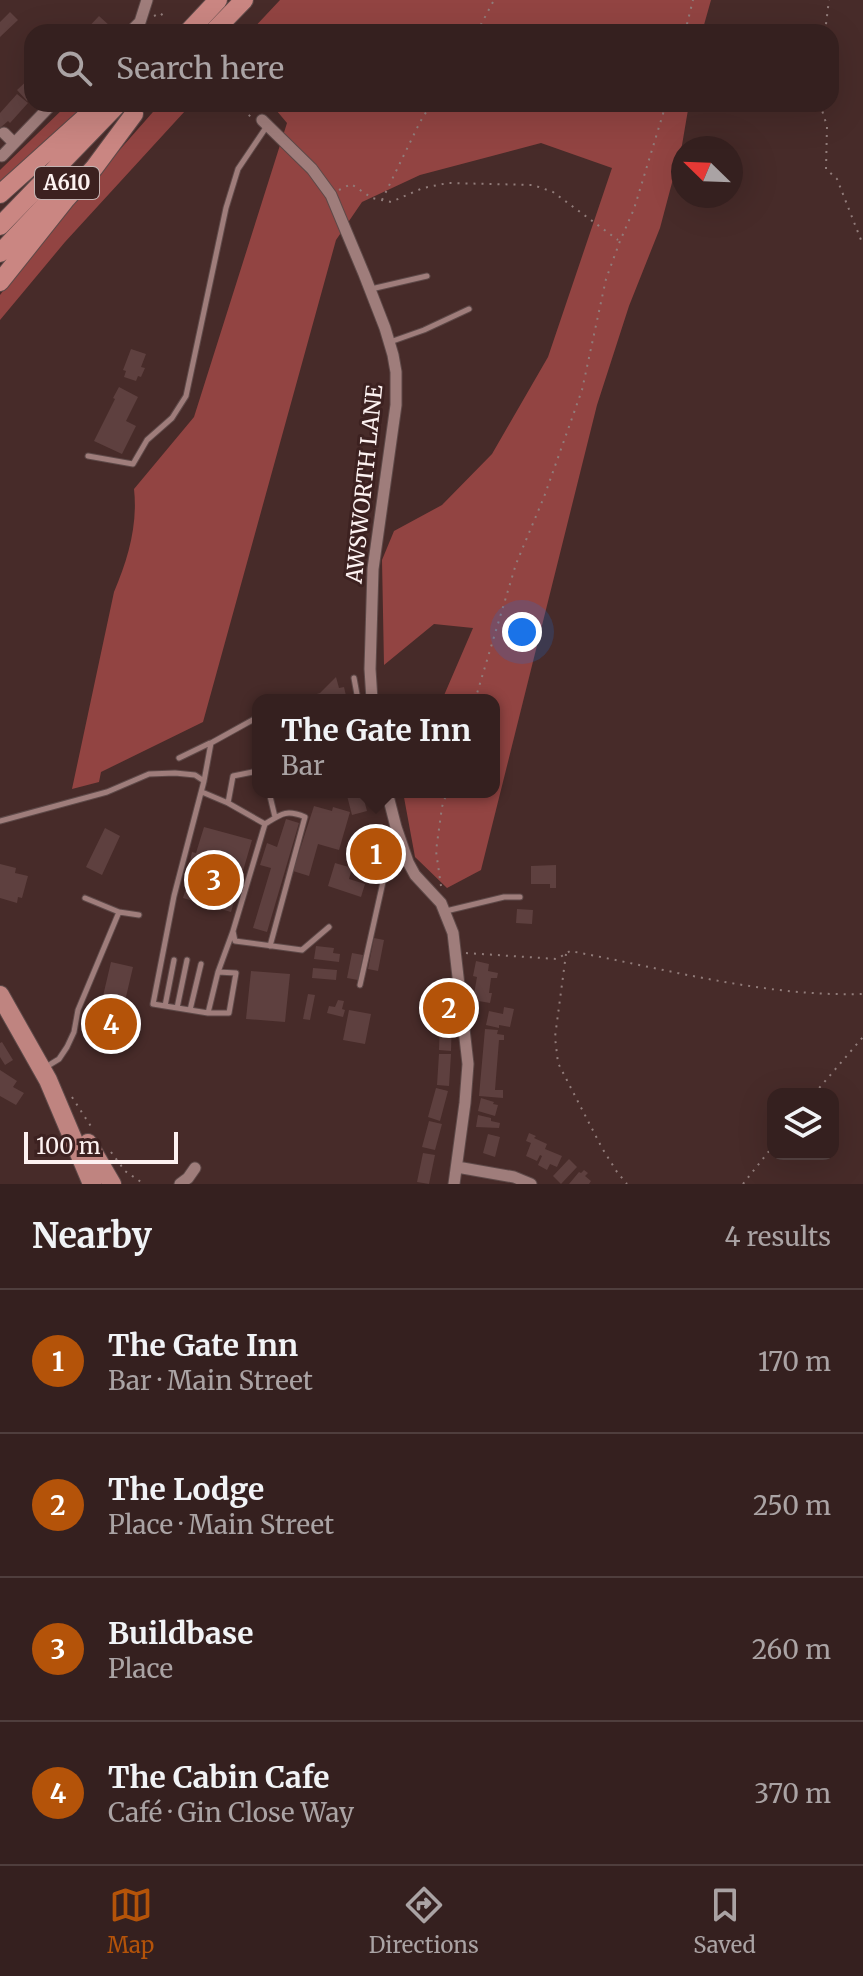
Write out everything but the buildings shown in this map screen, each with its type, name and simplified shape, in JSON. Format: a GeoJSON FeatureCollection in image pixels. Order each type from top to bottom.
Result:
{"type":"FeatureCollection","features":[{"type":"Feature","properties":{"kind":"highway"},"geometry":{"type":"LineString","coordinates":[[221,24],[244,0]]}},
{"type":"Feature","properties":{"kind":"highway"},"geometry":{"type":"LineString","coordinates":[[194,24],[212,7]]}},
{"type":"Feature","properties":{"kind":"highway"},"geometry":{"type":"LineString","coordinates":[[0,194],[91,112]]}},
{"type":"Feature","properties":{"kind":"highway","name":"A610"},"geometry":{"type":"LineString","coordinates":[[0,226],[126,112]]}},
{"type":"Feature","properties":{"kind":"highway","name":"A610"},"geometry":{"type":"LineString","coordinates":[[0,253],[127,112]]}},
{"type":"Feature","properties":{"kind":"highway"},"geometry":{"type":"LineString","coordinates":[[0,282],[94,168],[129,112]]}},
{"type":"Feature","properties":{"kind":"main road"},"geometry":{"type":"LineString","coordinates":[[0,995],[45,1075],[92,1184]]}},
{"type":"Feature","properties":{"kind":"main road"},"geometry":{"type":"LineString","coordinates":[[45,1075],[65,1101],[112,1184]]}},
{"type":"Feature","properties":{"kind":"street"},"geometry":{"type":"LineString","coordinates":[[138,24],[147,0]]}},
{"type":"Feature","properties":{"kind":"street"},"geometry":{"type":"LineString","coordinates":[[2,156],[44,112]]}},
{"type":"Feature","properties":{"kind":"street","name":"AWSWORTH LANE"},"geometry":{"type":"LineString","coordinates":[[265,122],[321,179],[331,195],[370,289],[396,372],[396,405],[373,569],[372,694]]}},
{"type":"Feature","properties":{"kind":"street"},"geometry":{"type":"LineString","coordinates":[[4,133],[14,143]]}},
{"type":"Feature","properties":{"kind":"street"},"geometry":{"type":"LineString","coordinates":[[389,798],[408,862],[415,875],[441,903],[453,933],[468,1064],[454,1184]]}},
{"type":"Feature","properties":{"kind":"street"},"geometry":{"type":"LineString","coordinates":[[457,1167],[497,1179],[521,1179],[531,1184]]}},
{"type":"Feature","properties":{"kind":"lane"},"geometry":{"type":"LineString","coordinates":[[88,456],[133,464],[147,440],[172,418],[186,396],[226,208],[238,169],[265,122]]}},
{"type":"Feature","properties":{"kind":"lane"},"geometry":{"type":"LineString","coordinates":[[370,289],[427,276]]}},
{"type":"Feature","properties":{"kind":"lane"},"geometry":{"type":"LineString","coordinates":[[389,342],[469,309]]}},
{"type":"Feature","properties":{"kind":"lane"},"geometry":{"type":"LineString","coordinates":[[354,678],[357,694]]}},
{"type":"Feature","properties":{"kind":"lane"},"geometry":{"type":"LineString","coordinates":[[179,758],[252,720]]}},
{"type":"Feature","properties":{"kind":"lane"},"geometry":{"type":"LineString","coordinates":[[211,743],[202,792],[174,896],[153,1004],[208,1013],[229,1013],[236,973],[218,972]]}},
{"type":"Feature","properties":{"kind":"lane"},"geometry":{"type":"LineString","coordinates":[[228,803],[233,776],[252,772]]}},
{"type":"Feature","properties":{"kind":"lane"},"geometry":{"type":"LineString","coordinates":[[0,821],[107,792],[149,774],[195,775],[204,781]]}},
{"type":"Feature","properties":{"kind":"lane"},"geometry":{"type":"LineString","coordinates":[[202,792],[265,824]]}},
{"type":"Feature","properties":{"kind":"lane"},"geometry":{"type":"LineString","coordinates":[[270,798],[275,817]]}},
{"type":"Feature","properties":{"kind":"lane"},"geometry":{"type":"LineString","coordinates":[[208,1013],[265,824],[282,813],[295,813],[305,817],[270,946]]}},
{"type":"Feature","properties":{"kind":"lane"},"geometry":{"type":"LineString","coordinates":[[360,985],[383,882],[401,841]]}},
{"type":"Feature","properties":{"kind":"lane"},"geometry":{"type":"LineString","coordinates":[[445,911],[504,897],[520,897]]}},
{"type":"Feature","properties":{"kind":"lane"},"geometry":{"type":"LineString","coordinates":[[85,898],[119,912],[139,915]]}},
{"type":"Feature","properties":{"kind":"lane"},"geometry":{"type":"LineString","coordinates":[[45,1075],[59,1059],[74,1032],[78,1010],[119,912]]}},
{"type":"Feature","properties":{"kind":"lane"},"geometry":{"type":"LineString","coordinates":[[233,931],[235,941],[302,950],[329,927]]}},
{"type":"Feature","properties":{"kind":"lane"},"geometry":{"type":"LineString","coordinates":[[165,1006],[174,960]]}},
{"type":"Feature","properties":{"kind":"lane"},"geometry":{"type":"LineString","coordinates":[[177,1008],[187,960]]}},
{"type":"Feature","properties":{"kind":"lane"},"geometry":{"type":"LineString","coordinates":[[190,1010],[201,964]]}},
{"type":"Feature","properties":{"kind":"path"},"geometry":{"type":"LineString","coordinates":[[481,24],[494,0]]}},
{"type":"Feature","properties":{"kind":"path"},"geometry":{"type":"LineString","coordinates":[[687,24],[693,0]]}},
{"type":"Feature","properties":{"kind":"path"},"geometry":{"type":"LineString","coordinates":[[826,24],[829,0]]}},
{"type":"Feature","properties":{"kind":"path"},"geometry":{"type":"LineString","coordinates":[[247,112],[259,122],[265,122]]}},
{"type":"Feature","properties":{"kind":"path"},"geometry":{"type":"LineString","coordinates":[[381,201],[426,112]]}},
{"type":"Feature","properties":{"kind":"path"},"geometry":{"type":"LineString","coordinates":[[477,694],[516,564],[544,497],[582,390],[606,279],[634,209],[664,112]]}},
{"type":"Feature","properties":{"kind":"path"},"geometry":{"type":"LineString","coordinates":[[823,112],[827,126],[826,169],[837,179],[863,245]]}},
{"type":"Feature","properties":{"kind":"path"},"geometry":{"type":"LineString","coordinates":[[331,195],[351,184],[372,198],[391,202],[423,188],[448,183],[533,185],[553,192],[620,241]]}},
{"type":"Feature","properties":{"kind":"path"},"geometry":{"type":"LineString","coordinates":[[441,886],[436,851],[445,798]]}},
{"type":"Feature","properties":{"kind":"path"},"geometry":{"type":"LineString","coordinates":[[456,954],[557,959],[570,951],[681,974],[779,989],[839,995],[863,994]]}},
{"type":"Feature","properties":{"kind":"path"},"geometry":{"type":"LineString","coordinates":[[566,954],[555,1037],[558,1063],[602,1148],[627,1184]]}},
{"type":"Feature","properties":{"kind":"path"},"geometry":{"type":"LineString","coordinates":[[819,1088],[863,1037]]}},
{"type":"Feature","properties":{"kind":"path"},"geometry":{"type":"LineString","coordinates":[[68,1090],[98,1136]]}},
{"type":"Feature","properties":{"kind":"path"},"geometry":{"type":"LineString","coordinates":[[107,1147],[125,1171],[144,1184]]}},
{"type":"Feature","properties":{"kind":"path"},"geometry":{"type":"LineString","coordinates":[[743,1184],[767,1154]]}},
{"type":"Feature","properties":{"kind":"shaded area"},"geometry":{"type":"Polygon","coordinates":[[[280,0],[711,0],[704,24],[258,24],[280,0]]]}},
{"type":"Feature","properties":{"kind":"shaded area"},"geometry":{"type":"Polygon","coordinates":[[[60,112],[79,112],[0,184],[0,170],[60,112]]]}},
{"type":"Feature","properties":{"kind":"shaded area"},"geometry":{"type":"Polygon","coordinates":[[[153,112],[184,112],[65,242],[0,320],[0,295],[49,230],[153,112]]]}},
{"type":"Feature","properties":{"kind":"shaded area"},"geometry":{"type":"Polygon","coordinates":[[[278,112],[688,112],[684,136],[671,136],[671,186],[660,228],[629,306],[597,405],[500,794],[500,694],[445,694],[473,628],[434,624],[384,665],[382,560],[394,531],[442,505],[492,454],[548,357],[612,168],[541,143],[420,175],[362,202],[336,240],[203,722],[101,772],[99,782],[72,789],[114,592],[131,542],[135,516],[134,489],[194,417],[287,123],[278,112]]]}},
{"type":"Feature","properties":{"kind":"shaded area"},"geometry":{"type":"Polygon","coordinates":[[[404,798],[499,798],[481,870],[447,888],[415,857],[404,798]]]}},
{"type":"Feature","properties":{"kind":"place","name":"The Gate Inn"},"geometry":{"type":"Point","coordinates":[376,854]}},
{"type":"Feature","properties":{"kind":"place","name":"Buildbase"},"geometry":{"type":"Point","coordinates":[214,880]}},
{"type":"Feature","properties":{"kind":"place","name":"The Lodge"},"geometry":{"type":"Point","coordinates":[449,1008]}},
{"type":"Feature","properties":{"kind":"place","name":"The Cabin Cafe"},"geometry":{"type":"Point","coordinates":[111,1024]}}]}
